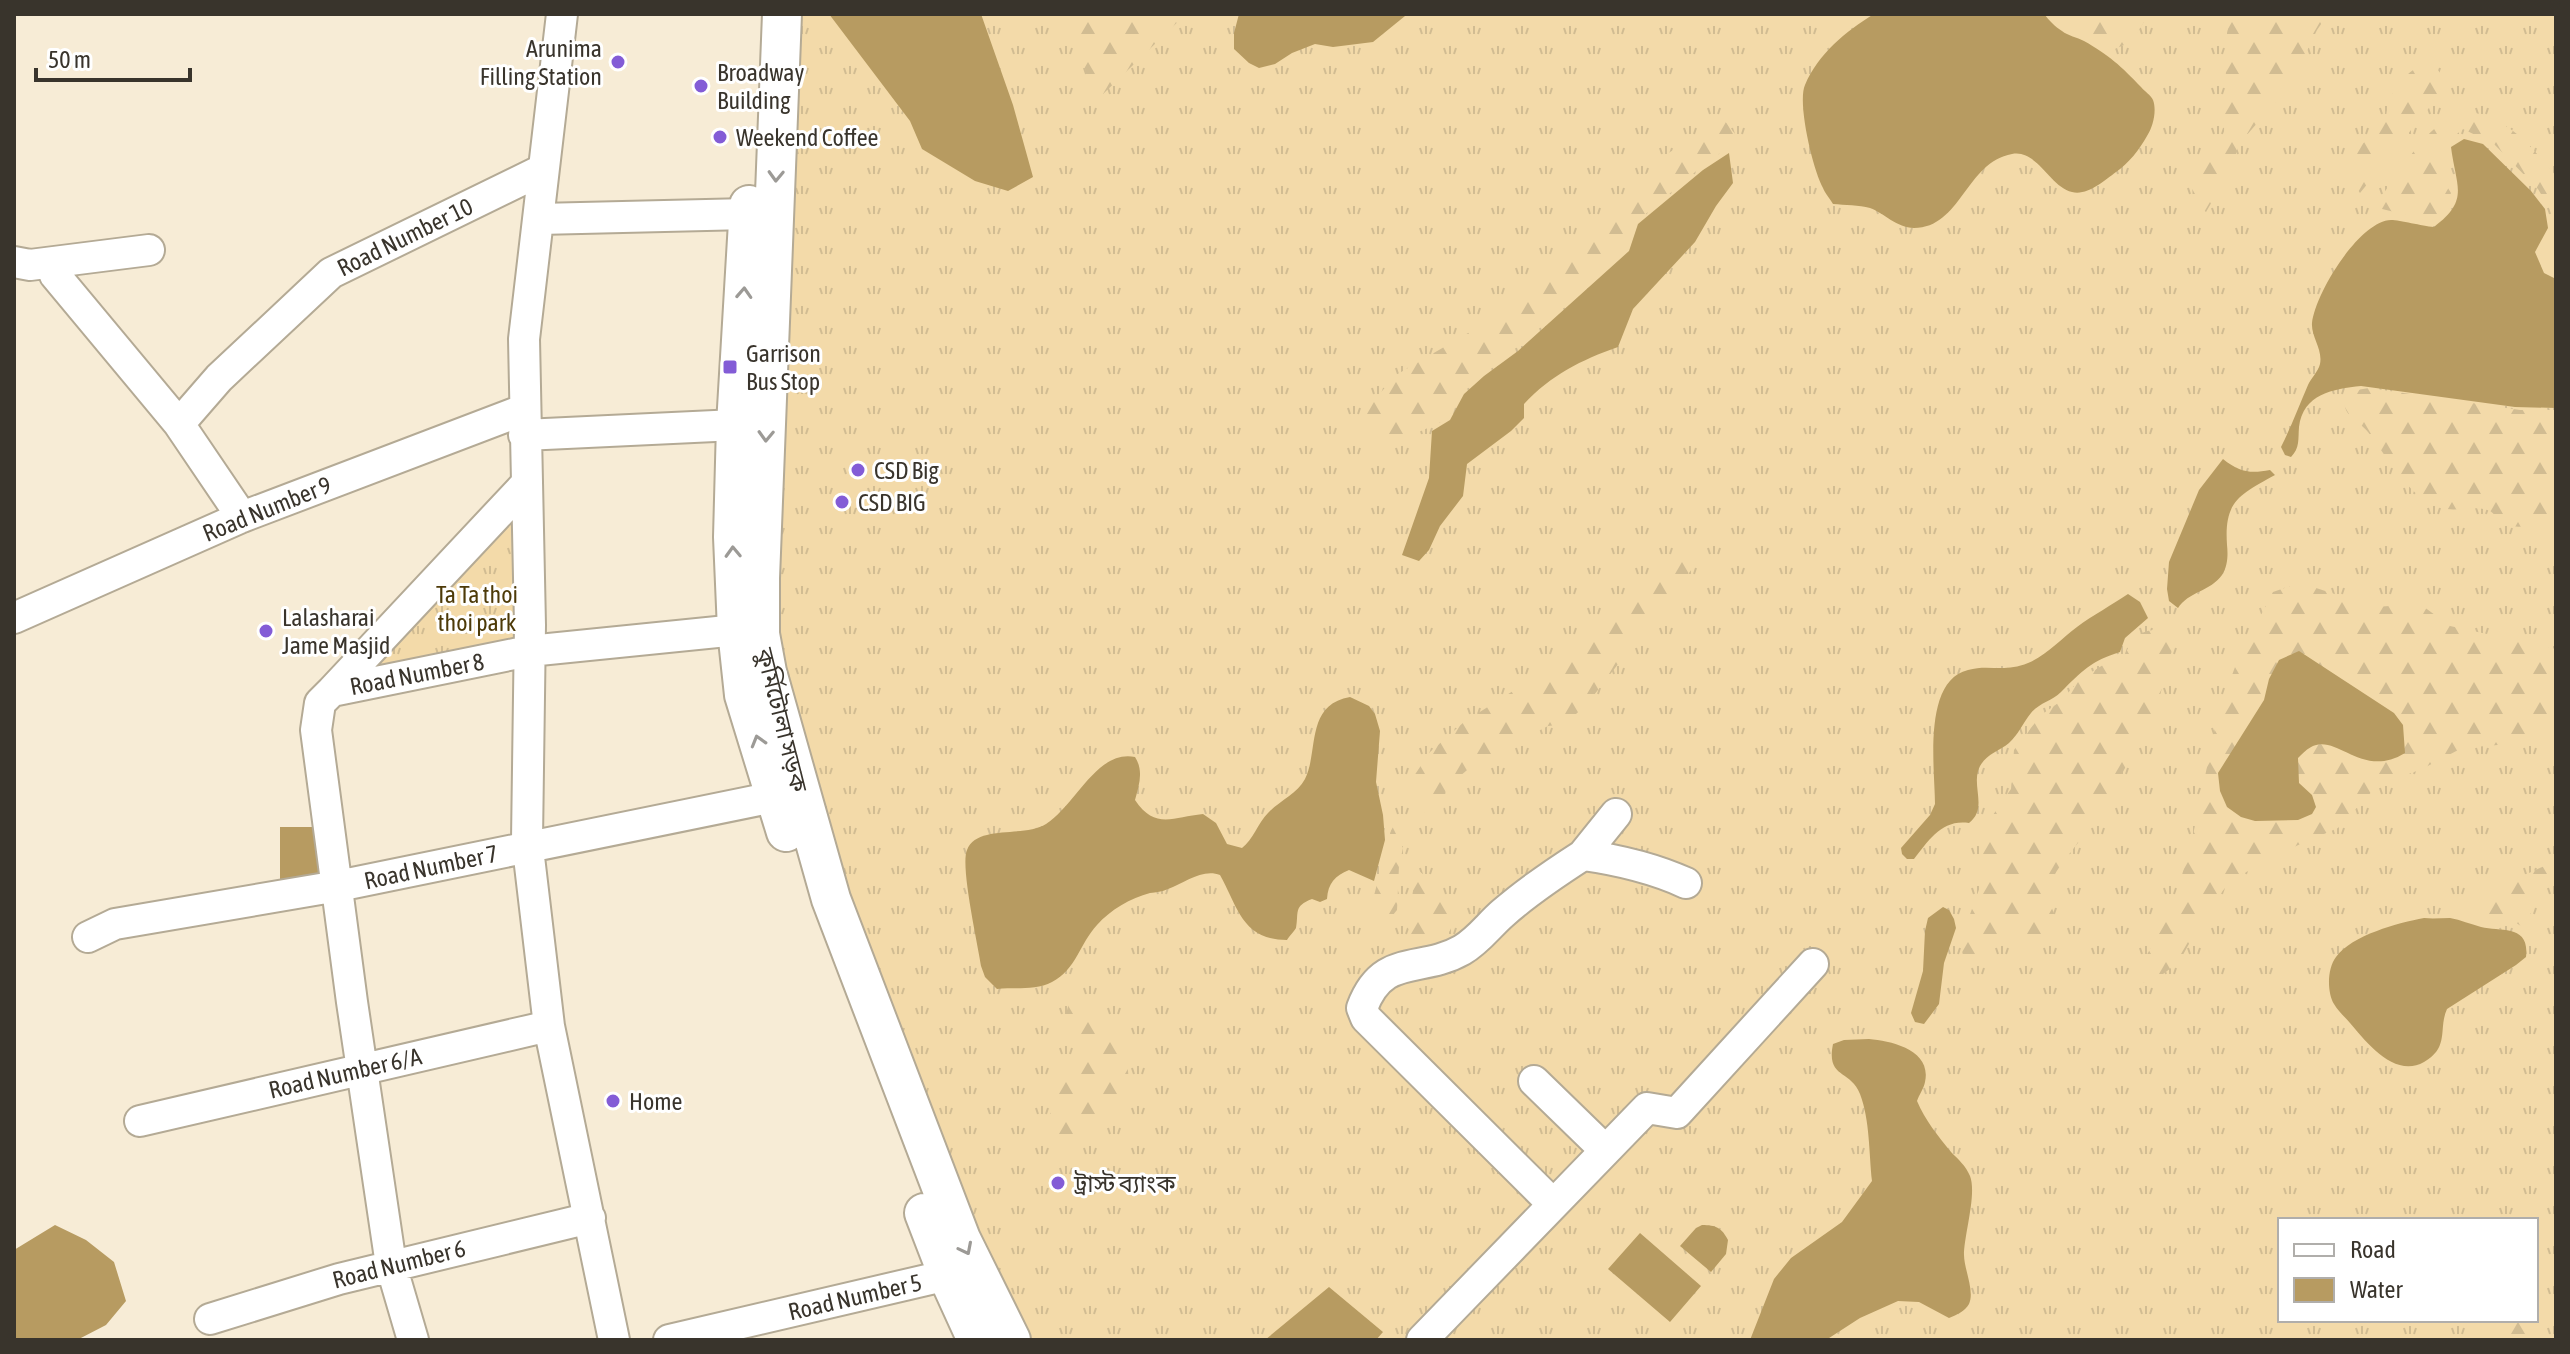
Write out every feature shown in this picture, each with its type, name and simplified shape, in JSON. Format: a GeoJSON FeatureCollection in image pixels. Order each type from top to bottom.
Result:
{"type":"FeatureCollection","features":[{"type":"Feature","properties":{"kind":"main road","name":"কুর্মিটোলা সড়ক"},"geometry":{"type":"LineString","coordinates":[[756,14],[733,537],[737,630],[744,695],[774,797],[843,997],[948,1275],[977,1340]]}},
{"type":"Feature","properties":{"kind":"main road","name":"কুর্মিটোলা সড়ক"},"geometry":{"type":"LineString","coordinates":[[782,14],[760,634],[767,672],[831,899],[961,1239],[1011,1340]]}},
{"type":"Feature","properties":{"kind":"street"},"geometry":{"type":"LineString","coordinates":[[562,14],[524,339],[529,651],[528,847],[549,1026],[614,1340]]}},
{"type":"Feature","properties":{"kind":"street","name":"Road Number 10"},"geometry":{"type":"LineString","coordinates":[[179,424],[219,378],[331,273],[542,170]]}},
{"type":"Feature","properties":{"kind":"street"},"geometry":{"type":"LineString","coordinates":[[539,219],[748,214]]}},
{"type":"Feature","properties":{"kind":"street"},"geometry":{"type":"LineString","coordinates":[[14,262],[30,265],[149,250]]}},
{"type":"Feature","properties":{"kind":"street"},"geometry":{"type":"LineString","coordinates":[[55,275],[179,424],[242,517]]}},
{"type":"Feature","properties":{"kind":"street","name":"Road Number 9"},"geometry":{"type":"LineString","coordinates":[[14,618],[242,517],[524,422],[736,425]]}},
{"type":"Feature","properties":{"kind":"street","name":"Road Number 8"},"geometry":{"type":"LineString","coordinates":[[332,691],[526,484]]}},
{"type":"Feature","properties":{"kind":"street","name":"Road Number 8"},"geometry":{"type":"LineString","coordinates":[[332,691],[529,651],[737,630]]}},
{"type":"Feature","properties":{"kind":"street"},"geometry":{"type":"LineString","coordinates":[[332,691],[320,703],[316,730],[391,1265],[413,1340]]}},
{"type":"Feature","properties":{"kind":"street","name":"Road Number 7"},"geometry":{"type":"LineString","coordinates":[[88,937],[115,924],[338,886],[774,797]]}},
{"type":"Feature","properties":{"kind":"street"},"geometry":{"type":"LineString","coordinates":[[1553,1204],[1366,1018],[1362,1008],[1374,983],[1390,970],[1439,960],[1462,950],[1482,936],[1501,915],[1539,884],[1583,855],[1616,814]]}},
{"type":"Feature","properties":{"kind":"street"},"geometry":{"type":"LineString","coordinates":[[1583,855],[1663,872],[1686,883]]}},
{"type":"Feature","properties":{"kind":"street"},"geometry":{"type":"LineString","coordinates":[[1422,1340],[1647,1108],[1677,1113],[1813,964]]}},
{"type":"Feature","properties":{"kind":"street","name":"Road Number 6/A"},"geometry":{"type":"LineString","coordinates":[[140,1121],[549,1026]]}},
{"type":"Feature","properties":{"kind":"street"},"geometry":{"type":"LineString","coordinates":[[1534,1081],[1605,1150]]}},
{"type":"Feature","properties":{"kind":"street","name":"Road Number 6"},"geometry":{"type":"LineString","coordinates":[[210,1319],[391,1265],[590,1218]]}},
{"type":"Feature","properties":{"kind":"street","name":"Road Number 5"},"geometry":{"type":"LineString","coordinates":[[669,1340],[948,1275]]}},
{"type":"Feature","properties":{"kind":"green space"},"geometry":{"type":"Polygon","coordinates":[[[787,14],[2556,14],[2556,1340],[1024,1340],[887,1015],[775,661],[787,14]]]}},
{"type":"Feature","properties":{"kind":"green space"},"geometry":{"type":"Polygon","coordinates":[[[1068,14],[1186,14],[1102,95],[1087,77],[1074,25],[1068,14]]]}},
{"type":"Feature","properties":{"kind":"green space"},"geometry":{"type":"Polygon","coordinates":[[[2051,14],[2149,14],[2131,42],[2110,51],[2066,29],[2051,14]]]}},
{"type":"Feature","properties":{"kind":"green space"},"geometry":{"type":"Polygon","coordinates":[[[2231,14],[2328,14],[2291,84],[2239,144],[2232,167],[2206,212],[2193,201],[2192,184],[2206,157],[2224,133],[2227,33],[2231,14]]]}},
{"type":"Feature","properties":{"kind":"green space"},"geometry":{"type":"Polygon","coordinates":[[[2432,61],[2450,82],[2360,193],[2353,183],[2350,156],[2386,121],[2390,101],[2399,84],[2414,70],[2432,61]]]}},
{"type":"Feature","properties":{"kind":"green space"},"geometry":{"type":"Polygon","coordinates":[[[2466,112],[2480,114],[2505,125],[2547,165],[2556,176],[2556,219],[2538,189],[2494,144],[2463,129],[2447,144],[2440,157],[2441,173],[2451,193],[2443,212],[2427,220],[2374,207],[2428,135],[2448,119],[2466,112]]]}},
{"type":"Feature","properties":{"kind":"green space"},"geometry":{"type":"Polygon","coordinates":[[[1725,121],[1739,139],[1635,223],[1626,248],[1569,303],[1462,393],[1448,419],[1403,439],[1374,442],[1363,421],[1369,406],[1396,375],[1487,322],[1670,152],[1725,121]]]}},
{"type":"Feature","properties":{"kind":"green space"},"geometry":{"type":"Polygon","coordinates":[[[2556,221],[2556,272],[2544,253],[2556,221]]]}},
{"type":"Feature","properties":{"kind":"green space"},"geometry":{"type":"Polygon","coordinates":[[[2369,388],[2520,410],[2556,410],[2556,550],[2536,536],[2529,526],[2506,524],[2485,509],[2447,509],[2434,505],[2411,489],[2368,432],[2347,412],[2345,392],[2369,388]]]}},
{"type":"Feature","properties":{"kind":"green space","name":"Ta Ta thoi thoi park"},"geometry":{"type":"Polygon","coordinates":[[[520,497],[524,645],[345,683],[520,497]]]}},
{"type":"Feature","properties":{"kind":"green space"},"geometry":{"type":"Polygon","coordinates":[[[1688,552],[1699,560],[1587,704],[1565,724],[1548,726],[1473,765],[1446,788],[1443,812],[1425,813],[1410,782],[1430,752],[1464,722],[1576,651],[1608,617],[1623,613],[1688,552]]]}},
{"type":"Feature","properties":{"kind":"green space"},"geometry":{"type":"Polygon","coordinates":[[[2290,586],[2310,586],[2374,607],[2420,604],[2450,626],[2556,649],[2556,740],[2462,748],[2422,769],[2377,786],[2338,828],[2231,880],[2206,913],[2179,962],[2155,980],[2130,985],[2172,910],[2192,840],[2218,713],[2238,659],[2273,592],[2290,586]]]}},
{"type":"Feature","properties":{"kind":"green space"},"geometry":{"type":"Polygon","coordinates":[[[2169,628],[2173,646],[2158,703],[2101,814],[2049,883],[2050,903],[2062,935],[2041,947],[2018,935],[1965,964],[1960,942],[1985,873],[1977,838],[2011,789],[2014,750],[2041,715],[2061,701],[2080,679],[2108,662],[2124,657],[2140,634],[2169,628]]]}},
{"type":"Feature","properties":{"kind":"green space"},"geometry":{"type":"Polygon","coordinates":[[[1392,826],[1403,848],[1397,910],[1384,926],[1369,915],[1392,826]]]}},
{"type":"Feature","properties":{"kind":"green space"},"geometry":{"type":"Polygon","coordinates":[[[2555,861],[2556,871],[2536,899],[2525,929],[2513,921],[2484,921],[2467,909],[2492,890],[2555,861]]]}},
{"type":"Feature","properties":{"kind":"green space"},"geometry":{"type":"Polygon","coordinates":[[[1416,868],[1429,880],[1454,920],[1443,939],[1423,946],[1414,939],[1408,928],[1416,868]]]}},
{"type":"Feature","properties":{"kind":"green space"},"geometry":{"type":"Polygon","coordinates":[[[1071,996],[1090,1000],[1113,1031],[1127,1065],[1128,1091],[1089,1120],[1066,1144],[1046,1144],[1051,1109],[1058,1088],[1082,1055],[1065,1035],[1071,996]]]}},
{"type":"Feature","properties":{"kind":"green space"},"geometry":{"type":"Polygon","coordinates":[[[2488,1322],[2524,1322],[2528,1340],[2480,1340],[2488,1322]]]}},
{"type":"Feature","properties":{"kind":"water"},"geometry":{"type":"Polygon","coordinates":[[[829,14],[981,14],[1013,105],[1033,177],[1008,191],[975,181],[922,149],[910,121],[829,14]]]}},
{"type":"Feature","properties":{"kind":"water"},"geometry":{"type":"Polygon","coordinates":[[[1239,14],[1405,16],[1373,42],[1333,47],[1315,44],[1275,64],[1259,68],[1234,49],[1239,14]]]}},
{"type":"Feature","properties":{"kind":"water"},"geometry":{"type":"Polygon","coordinates":[[[1874,14],[2044,14],[2064,33],[2108,56],[2151,96],[2155,109],[2151,128],[2125,165],[2084,192],[2064,189],[2029,157],[2012,154],[1997,159],[1984,169],[1954,207],[1930,225],[1908,227],[1870,208],[1833,204],[1819,179],[1811,152],[1803,94],[1805,85],[1825,53],[1874,14]]]}},
{"type":"Feature","properties":{"kind":"water"},"geometry":{"type":"Polygon","coordinates":[[[2464,139],[2483,144],[2545,209],[2548,228],[2535,252],[2544,273],[2556,279],[2556,408],[2515,407],[2361,386],[2340,389],[2321,395],[2306,407],[2296,450],[2291,457],[2285,455],[2281,447],[2320,364],[2312,323],[2330,278],[2353,245],[2379,224],[2391,220],[2434,227],[2453,209],[2458,192],[2451,147],[2464,139]]]}},
{"type":"Feature","properties":{"kind":"water"},"geometry":{"type":"Polygon","coordinates":[[[1729,153],[1733,183],[1695,242],[1633,309],[1618,347],[1567,370],[1534,394],[1524,404],[1524,418],[1467,464],[1463,496],[1440,526],[1429,550],[1419,561],[1402,555],[1429,478],[1432,431],[1450,420],[1464,394],[1518,351],[1629,251],[1638,224],[1703,170],[1729,153]]]}},
{"type":"Feature","properties":{"kind":"water"},"geometry":{"type":"Polygon","coordinates":[[[2223,459],[2240,469],[2251,472],[2270,470],[2275,475],[2236,501],[2228,518],[2227,560],[2222,575],[2178,608],[2169,601],[2169,562],[2199,490],[2223,459]]]}},
{"type":"Feature","properties":{"kind":"water"},"geometry":{"type":"Polygon","coordinates":[[[2128,594],[2140,602],[2148,618],[2125,638],[2120,652],[2088,668],[2034,710],[2012,740],[1987,757],[1980,766],[1977,812],[1969,823],[1951,824],[1944,828],[1914,859],[1907,859],[1901,848],[1930,815],[1935,804],[1934,728],[1943,691],[1953,678],[1976,668],[2011,667],[2035,660],[2128,594]]]}},
{"type":"Feature","properties":{"kind":"water"},"geometry":{"type":"Polygon","coordinates":[[[2299,651],[2394,713],[2403,725],[2405,753],[2390,760],[2376,761],[2332,746],[2313,746],[2298,758],[2299,783],[2312,795],[2316,807],[2312,814],[2298,820],[2255,821],[2241,817],[2227,807],[2220,791],[2218,773],[2264,700],[2269,679],[2279,660],[2299,651]]]}},
{"type":"Feature","properties":{"kind":"water"},"geometry":{"type":"Polygon","coordinates":[[[1350,697],[1369,706],[1380,731],[1376,782],[1385,840],[1374,881],[1349,870],[1340,875],[1331,884],[1327,899],[1320,902],[1312,899],[1299,907],[1296,928],[1287,940],[1272,939],[1251,928],[1237,910],[1220,875],[1207,873],[1166,890],[1136,898],[1114,910],[1091,932],[1067,971],[1052,982],[1032,988],[997,989],[985,977],[966,872],[965,859],[972,842],[991,834],[1046,824],[1098,770],[1121,757],[1135,757],[1140,773],[1135,800],[1142,809],[1165,819],[1203,814],[1216,823],[1227,844],[1242,848],[1268,813],[1305,779],[1316,730],[1326,709],[1350,697]]]}},
{"type":"Feature","properties":{"kind":"water"},"geometry":{"type":"Polygon","coordinates":[[[280,827],[319,827],[320,880],[280,880],[280,827]]]}},
{"type":"Feature","properties":{"kind":"water"},"geometry":{"type":"Polygon","coordinates":[[[1943,907],[1949,910],[1956,928],[1944,963],[1939,1004],[1924,1024],[1915,1022],[1911,1013],[1923,971],[1928,918],[1943,907]]]}},
{"type":"Feature","properties":{"kind":"water"},"geometry":{"type":"Polygon","coordinates":[[[2424,918],[2450,918],[2519,934],[2526,946],[2526,957],[2447,1009],[2437,1050],[2424,1062],[2402,1066],[2382,1056],[2337,1009],[2330,993],[2329,980],[2336,957],[2353,942],[2389,927],[2424,918]]]}},
{"type":"Feature","properties":{"kind":"water"},"geometry":{"type":"Polygon","coordinates":[[[1869,1039],[1899,1045],[1922,1062],[1926,1071],[1925,1082],[1917,1101],[1932,1128],[1970,1176],[1972,1193],[1964,1255],[1971,1299],[1965,1309],[1949,1318],[1919,1302],[1898,1301],[1860,1318],[1826,1340],[1750,1340],[1774,1279],[1791,1258],[1842,1222],[1872,1181],[1867,1126],[1860,1094],[1856,1086],[1836,1069],[1832,1055],[1833,1044],[1844,1040],[1869,1039]]]}},
{"type":"Feature","properties":{"kind":"water"},"geometry":{"type":"Polygon","coordinates":[[[55,1225],[86,1240],[114,1262],[126,1301],[106,1325],[77,1340],[14,1340],[14,1250],[55,1225]]]}},
{"type":"Feature","properties":{"kind":"water"},"geometry":{"type":"Polygon","coordinates":[[[1702,1225],[1718,1228],[1728,1240],[1726,1254],[1711,1272],[1680,1246],[1702,1225]]]}},
{"type":"Feature","properties":{"kind":"water"},"geometry":{"type":"Polygon","coordinates":[[[1640,1233],[1701,1286],[1670,1322],[1608,1269],[1640,1233]]]}},
{"type":"Feature","properties":{"kind":"water"},"geometry":{"type":"Polygon","coordinates":[[[1329,1287],[1383,1332],[1376,1340],[1265,1340],[1329,1287]]]}},
{"type":"Feature","properties":{"kind":"place","name":"Arunima Filling Station"},"geometry":{"type":"Point","coordinates":[618,62]}},
{"type":"Feature","properties":{"kind":"place","name":"Broadway Building"},"geometry":{"type":"Point","coordinates":[701,86]}},
{"type":"Feature","properties":{"kind":"place","name":"Weekend Coffee"},"geometry":{"type":"Point","coordinates":[720,137]}},
{"type":"Feature","properties":{"kind":"place","name":"Garrison Bus Stop"},"geometry":{"type":"Point","coordinates":[730,367]}},
{"type":"Feature","properties":{"kind":"place","name":"CSD Big"},"geometry":{"type":"Point","coordinates":[858,470]}},
{"type":"Feature","properties":{"kind":"place","name":"CSD BIG"},"geometry":{"type":"Point","coordinates":[842,502]}},
{"type":"Feature","properties":{"kind":"place","name":"Lalasharai Jame Masjid"},"geometry":{"type":"Point","coordinates":[266,631]}},
{"type":"Feature","properties":{"kind":"place","name":"Home"},"geometry":{"type":"Point","coordinates":[613,1101]}},
{"type":"Feature","properties":{"kind":"place","name":"ট্রাস্ট ব্যাংক"},"geometry":{"type":"Point","coordinates":[1058,1183]}}]}
